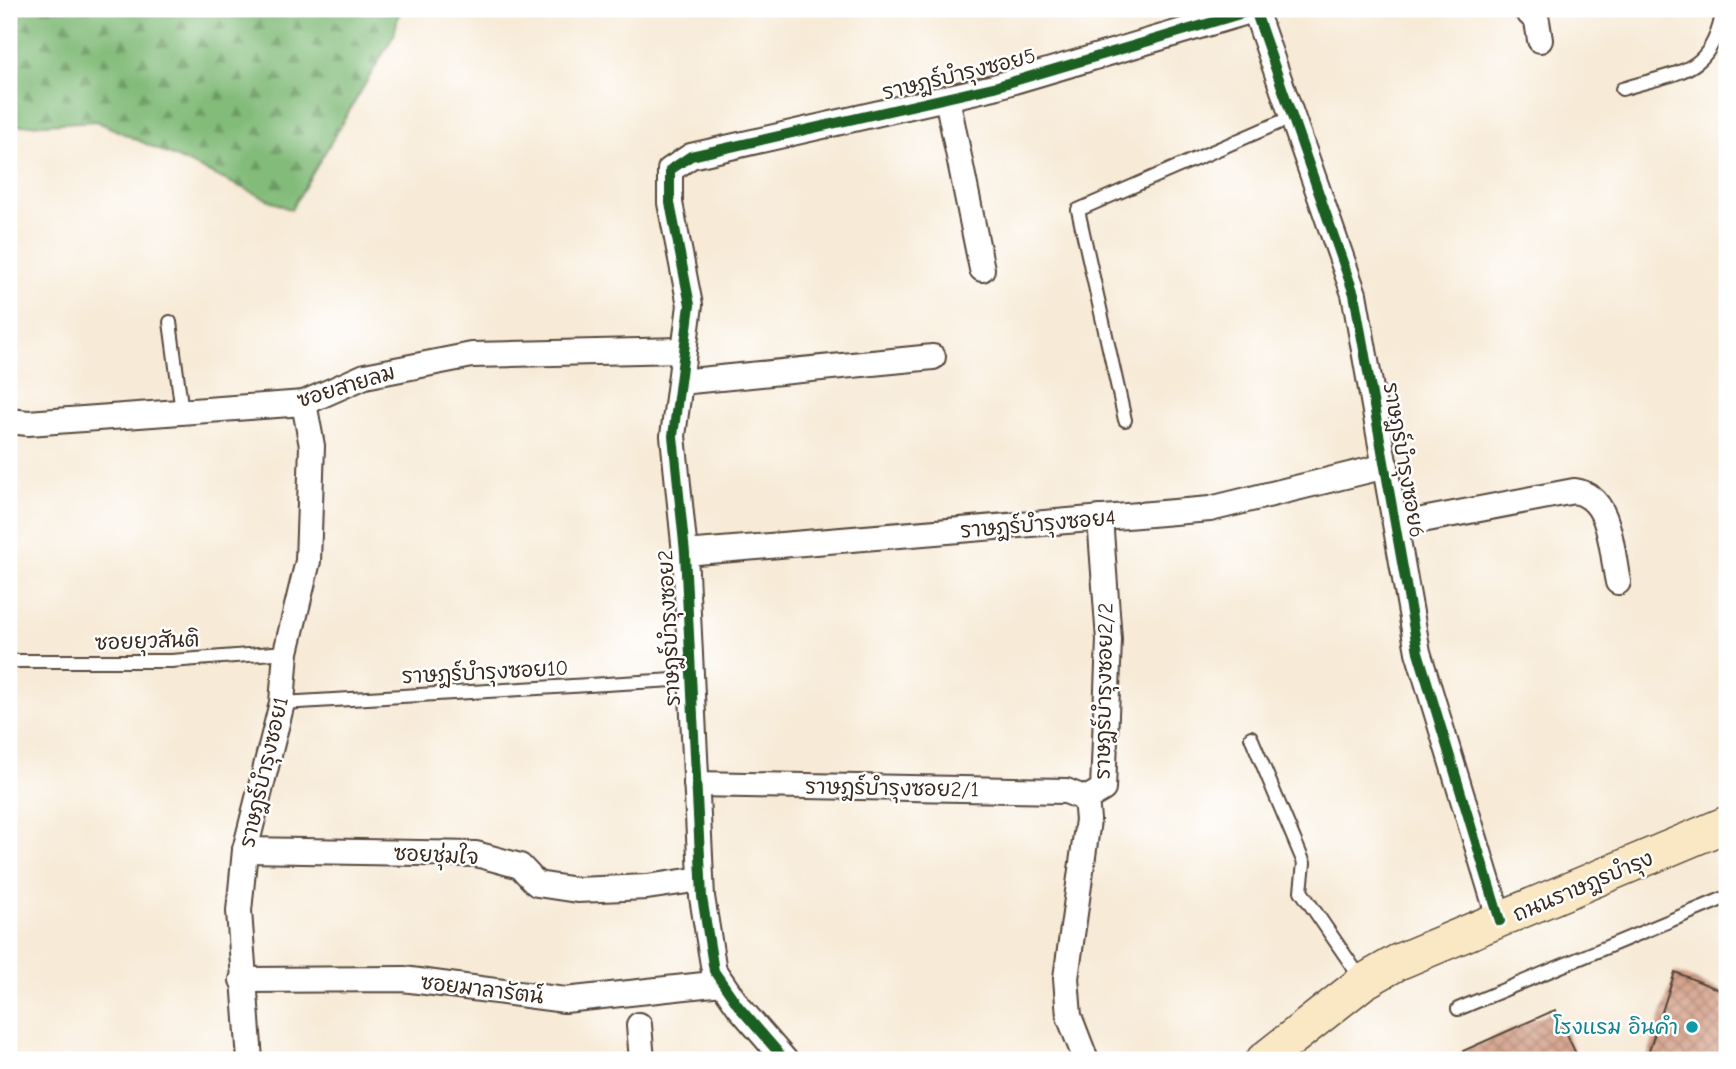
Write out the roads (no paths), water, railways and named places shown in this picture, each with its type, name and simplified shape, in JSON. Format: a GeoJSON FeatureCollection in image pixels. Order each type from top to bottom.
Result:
{"type":"FeatureCollection","features":[{"type":"Feature","properties":{"kind":"street","name":"ราษฎร์บำรุงซอย5"},"geometry":{"type":"LineString","coordinates":[[670,170],[691,156],[994,87],[1256,9]]}},
{"type":"Feature","properties":{"kind":"street","name":"ราษฎร์บำรุงซอย6"},"geometry":{"type":"LineString","coordinates":[[1256,9],[1354,294],[1418,652],[1500,921]]}},
{"type":"Feature","properties":{"kind":"street"},"geometry":{"type":"LineString","coordinates":[[1525,9],[1536,21],[1540,40]]}},
{"type":"Feature","properties":{"kind":"street"},"geometry":{"type":"LineString","coordinates":[[947,98],[982,269]]}},
{"type":"Feature","properties":{"kind":"street","name":"ราษฎร์บำรุงซอย2"},"geometry":{"type":"LineString","coordinates":[[670,170],[670,203],[690,305],[682,350],[673,436],[685,553],[701,879],[714,971],[785,1060]]}},
{"type":"Feature","properties":{"kind":"street","name":"ซอยสายลม"},"geometry":{"type":"LineString","coordinates":[[9,421],[28,423],[304,403],[365,376],[472,355],[682,350]]}},
{"type":"Feature","properties":{"kind":"street"},"geometry":{"type":"LineString","coordinates":[[680,382],[933,357]]}},
{"type":"Feature","properties":{"kind":"street","name":"ราษฎร์บำรุงซอย1"},"geometry":{"type":"LineString","coordinates":[[250,1060],[239,911],[245,850],[282,703],[286,652],[308,561],[312,446],[304,403]]}},
{"type":"Feature","properties":{"kind":"street","name":"ราษฎร์บำรุงซอย4"},"geometry":{"type":"LineString","coordinates":[[685,553],[1209,509],[1386,466]]}},
{"type":"Feature","properties":{"kind":"street"},"geometry":{"type":"LineString","coordinates":[[1396,525],[1574,491],[1584,492],[1594,497],[1602,508],[1618,582]]}},
{"type":"Feature","properties":{"kind":"street","name":"ราษฎร์บำรุงซอย2/2"},"geometry":{"type":"LineString","coordinates":[[1086,1060],[1069,1016],[1066,978],[1088,820],[1086,799],[1103,789],[1109,640],[1100,519]]}},
{"type":"Feature","properties":{"kind":"street","name":"ราษฎร์บำรุงซอย2/1"},"geometry":{"type":"LineString","coordinates":[[696,784],[1066,791],[1086,799]]}},
{"type":"Feature","properties":{"kind":"street","name":"ถนนราษฎรบำรุง"},"geometry":{"type":"LineString","coordinates":[[1264,1060],[1363,982],[1398,961],[1500,921],[1727,824]]}},
{"type":"Feature","properties":{"kind":"street","name":"ซอยชุ่มใจ"},"geometry":{"type":"LineString","coordinates":[[245,850],[476,854],[520,866],[537,884],[577,890],[647,887],[701,879]]}},
{"type":"Feature","properties":{"kind":"street","name":"ซอยมาลารัตน์"},"geometry":{"type":"LineString","coordinates":[[242,980],[403,979],[565,1000],[722,983]]}},
{"type":"Feature","properties":{"kind":"street"},"geometry":{"type":"LineString","coordinates":[[639,1025],[642,1060]]}},
{"type":"Feature","properties":{"kind":"lane"},"geometry":{"type":"LineString","coordinates":[[1622,89],[1689,68],[1705,59],[1718,31],[1723,9]]}},
{"type":"Feature","properties":{"kind":"lane"},"geometry":{"type":"LineString","coordinates":[[1125,420],[1078,210],[1292,117]]}},
{"type":"Feature","properties":{"kind":"lane"},"geometry":{"type":"LineString","coordinates":[[170,322],[182,412]]}},
{"type":"Feature","properties":{"kind":"lane","name":"ซอยยุวสันติ"},"geometry":{"type":"LineString","coordinates":[[9,661],[171,661],[286,652]]}},
{"type":"Feature","properties":{"kind":"lane","name":"ราษฎร์บำรุงซอย10"},"geometry":{"type":"LineString","coordinates":[[282,703],[691,679]]}},
{"type":"Feature","properties":{"kind":"lane"},"geometry":{"type":"LineString","coordinates":[[1251,737],[1304,863],[1301,891],[1363,982]]}},
{"type":"Feature","properties":{"kind":"lane"},"geometry":{"type":"LineString","coordinates":[[1458,1009],[1727,897]]}},
{"type":"Feature","properties":{"kind":"place","name":"โรงแรม อินคำ"},"geometry":{"type":"Point","coordinates":[1692,1027]}}]}
